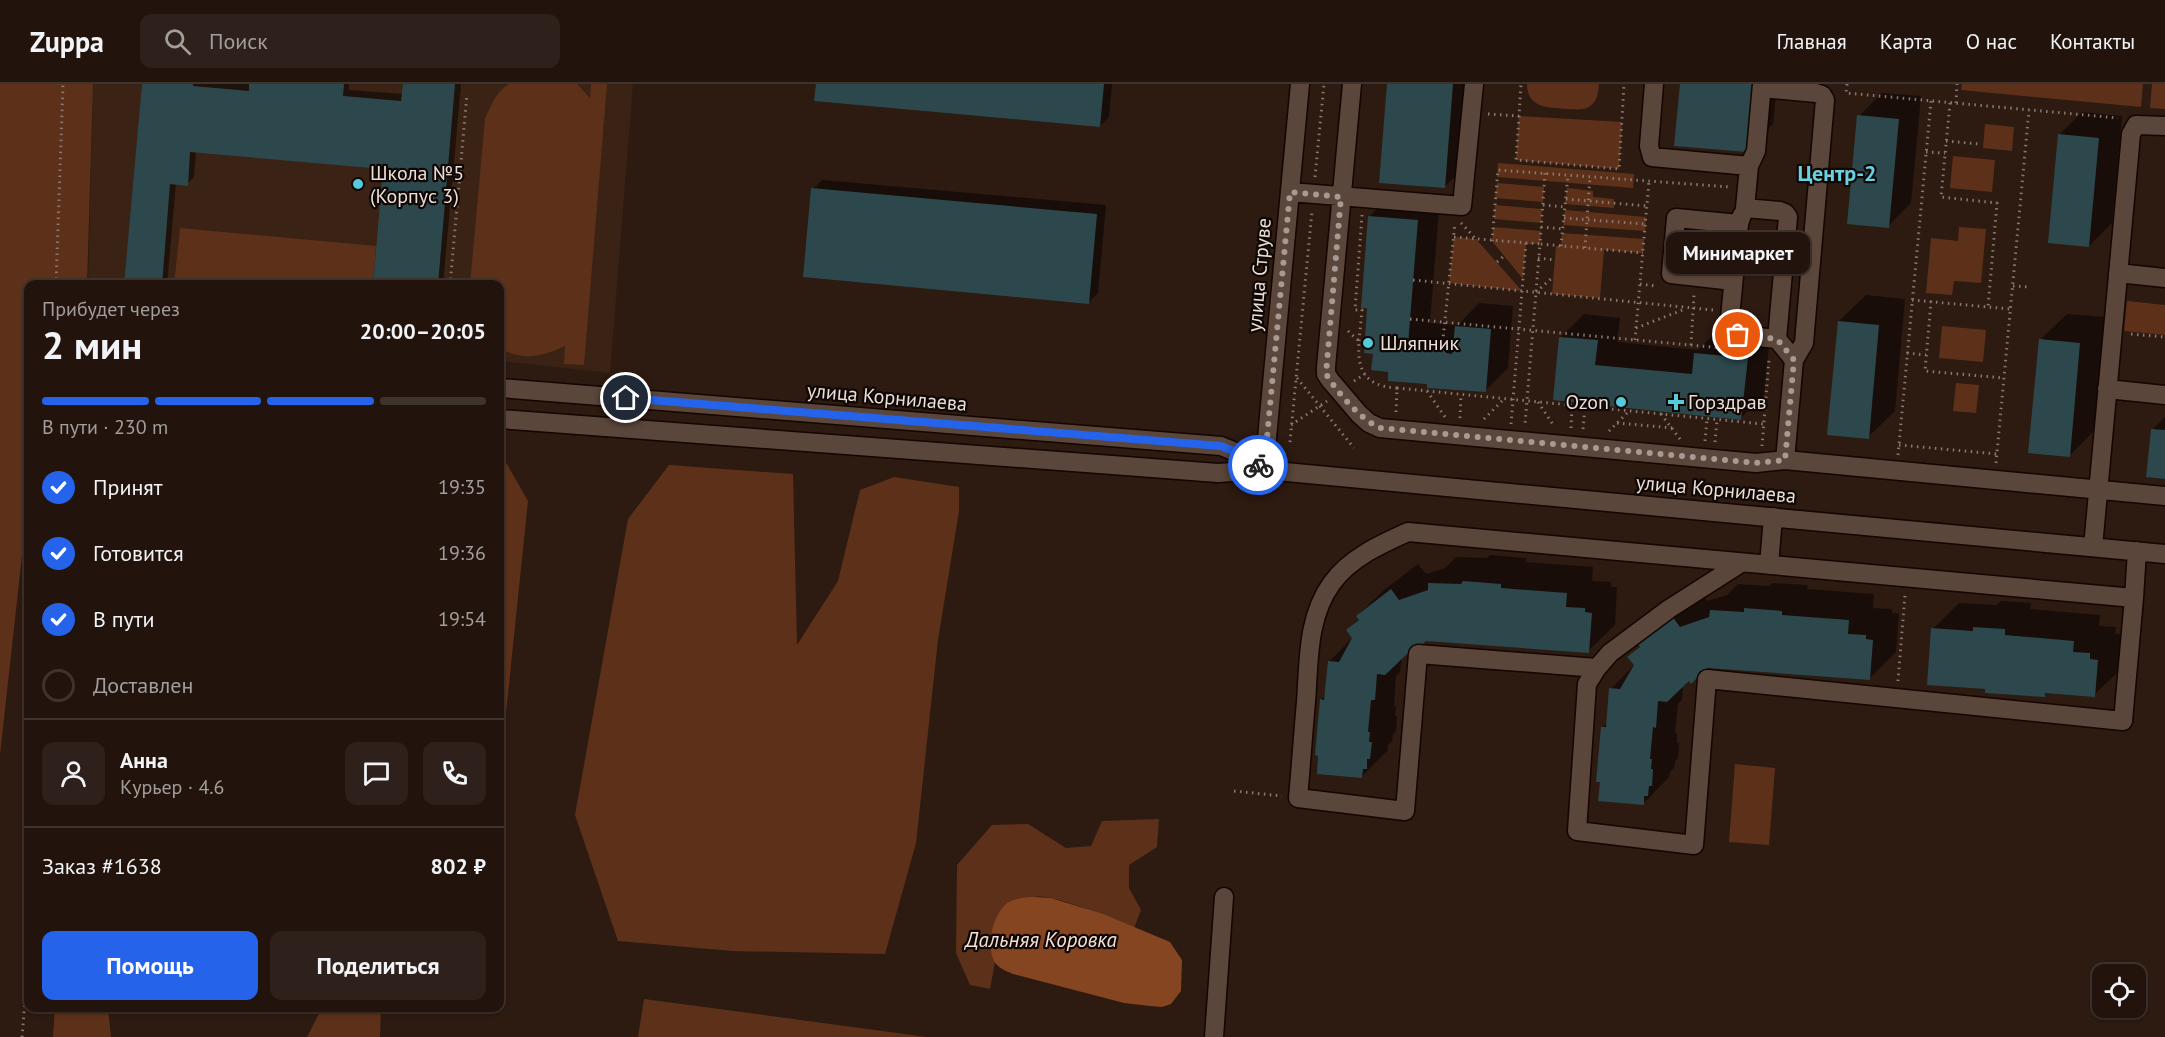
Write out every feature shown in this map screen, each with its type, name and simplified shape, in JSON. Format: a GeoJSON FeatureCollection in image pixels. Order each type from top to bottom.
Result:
{"type":"FeatureCollection","features":[{"type":"Feature","properties":{"kind":"street","name":"улица Струве"},"geometry":{"type":"LineString","coordinates":[[1264,470],[1300,84]]}},
{"type":"Feature","properties":{"kind":"street"},"geometry":{"type":"LineString","coordinates":[[1352,84],[1326,374],[1369,423],[1380,428],[1756,463],[1785,460],[2165,496]]}},
{"type":"Feature","properties":{"kind":"street"},"geometry":{"type":"LineString","coordinates":[[1290,192],[1462,207],[1474,84]]}},
{"type":"Feature","properties":{"kind":"street"},"geometry":{"type":"LineString","coordinates":[[1654,84],[1649,146],[1652,157],[1749,166]]}},
{"type":"Feature","properties":{"kind":"street"},"geometry":{"type":"LineString","coordinates":[[1785,460],[1792,357],[1804,343],[1825,100],[1822,95],[1815,93],[1762,86],[1756,151],[1749,166],[1729,328],[1732,333],[1777,339],[1792,357]]}},
{"type":"Feature","properties":{"kind":"street"},"geometry":{"type":"LineString","coordinates":[[2093,547],[2131,134],[2136,125],[2165,126]]}},
{"type":"Feature","properties":{"kind":"street"},"geometry":{"type":"LineString","coordinates":[[1733,281],[1671,274],[1676,218],[1742,216],[1780,211],[1785,213],[1788,217],[1777,339]]}},
{"type":"Feature","properties":{"kind":"street"},"geometry":{"type":"LineString","coordinates":[[2118,273],[2165,278]]}},
{"type":"Feature","properties":{"kind":"street","name":"улица Корнилаева"},"geometry":{"type":"LineString","coordinates":[[504,388],[1221,446],[1248,457],[1264,470]]}},
{"type":"Feature","properties":{"kind":"street"},"geometry":{"type":"LineString","coordinates":[[2107,389],[2165,395]]}},
{"type":"Feature","properties":{"kind":"street","name":"улица Корнилаева"},"geometry":{"type":"LineString","coordinates":[[504,419],[1218,473],[1264,470],[2165,554]]}},
{"type":"Feature","properties":{"kind":"street"},"geometry":{"type":"LineString","coordinates":[[1769,566],[1773,517]]}},
{"type":"Feature","properties":{"kind":"street"},"geometry":{"type":"LineString","coordinates":[[1597,668],[1418,654],[1406,811],[1299,798],[1311,633],[1317,615],[1333,582],[1356,560],[1379,545],[1408,532],[2134,598]]}},
{"type":"Feature","properties":{"kind":"street"},"geometry":{"type":"LineString","coordinates":[[1741,563],[1669,609],[1610,653],[1587,684],[1577,831],[1694,845],[1707,679],[2123,721],[2137,551]]}},
{"type":"Feature","properties":{"kind":"street"},"geometry":{"type":"LineString","coordinates":[[1214,1037],[1224,897]]}},
{"type":"Feature","properties":{"kind":"path"},"geometry":{"type":"LineString","coordinates":[[56,280],[63,84]]}},
{"type":"Feature","properties":{"kind":"path"},"geometry":{"type":"LineString","coordinates":[[1290,442],[1324,84]]}},
{"type":"Feature","properties":{"kind":"path"},"geometry":{"type":"LineString","coordinates":[[1521,84],[1516,160],[1619,169],[1624,84]]}},
{"type":"Feature","properties":{"kind":"path"},"geometry":{"type":"LineString","coordinates":[[1847,84],[1846,93],[2126,119],[2136,125]]}},
{"type":"Feature","properties":{"kind":"path"},"geometry":{"type":"LineString","coordinates":[[1956,103],[1957,84]]}},
{"type":"Feature","properties":{"kind":"path"},"geometry":{"type":"LineString","coordinates":[[450,280],[467,94]]}},
{"type":"Feature","properties":{"kind":"path"},"geometry":{"type":"LineString","coordinates":[[1896,471],[1931,101]]}},
{"type":"Feature","properties":{"kind":"path"},"geometry":{"type":"LineString","coordinates":[[1950,102],[1941,197],[1997,202],[1988,307]]}},
{"type":"Feature","properties":{"kind":"path"},"geometry":{"type":"LineString","coordinates":[[1995,480],[2029,110]]}},
{"type":"Feature","properties":{"kind":"path"},"geometry":{"type":"LineString","coordinates":[[1471,113],[1519,116]]}},
{"type":"Feature","properties":{"kind":"path"},"geometry":{"type":"LineString","coordinates":[[1946,141],[1979,144]]}},
{"type":"Feature","properties":{"kind":"path"},"geometry":{"type":"LineString","coordinates":[[1926,152],[1945,153]]}},
{"type":"Feature","properties":{"kind":"path"},"geometry":{"type":"LineString","coordinates":[[1492,241],[1498,170],[1746,189]]}},
{"type":"Feature","properties":{"kind":"path"},"geometry":{"type":"LineString","coordinates":[[1517,440],[1527,401],[1545,173]]}},
{"type":"Feature","properties":{"kind":"path"},"geometry":{"type":"LineString","coordinates":[[1561,246],[1568,175]]}},
{"type":"Feature","properties":{"kind":"path"},"geometry":{"type":"LineString","coordinates":[[1585,248],[1590,177]]}},
{"type":"Feature","properties":{"kind":"path"},"geometry":{"type":"LineString","coordinates":[[1635,340],[1649,181]]}},
{"type":"Feature","properties":{"kind":"path"},"geometry":{"type":"LineString","coordinates":[[1363,199],[1355,310],[1362,310],[1358,360],[1362,370],[1379,385],[1427,392],[1764,424],[1770,352],[1792,357]]}},
{"type":"Feature","properties":{"kind":"path"},"geometry":{"type":"LineString","coordinates":[[1566,199],[1647,206]]}},
{"type":"Feature","properties":{"kind":"path"},"geometry":{"type":"LineString","coordinates":[[1543,205],[1565,207]]}},
{"type":"Feature","properties":{"kind":"path"},"geometry":{"type":"LineString","coordinates":[[1442,348],[1456,218],[1476,239]]}},
{"type":"Feature","properties":{"kind":"path"},"geometry":{"type":"LineString","coordinates":[[1564,218],[1645,224]]}},
{"type":"Feature","properties":{"kind":"path"},"geometry":{"type":"LineString","coordinates":[[1541,227],[1563,229]]}},
{"type":"Feature","properties":{"kind":"path"},"geometry":{"type":"LineString","coordinates":[[1454,237],[1643,253]]}},
{"type":"Feature","properties":{"kind":"path"},"geometry":{"type":"LineString","coordinates":[[1517,440],[1513,400],[1526,243]]}},
{"type":"Feature","properties":{"kind":"path"},"geometry":{"type":"LineString","coordinates":[[1497,262],[1504,256]]}},
{"type":"Feature","properties":{"kind":"path"},"geometry":{"type":"LineString","coordinates":[[1538,258],[1555,260]]}},
{"type":"Feature","properties":{"kind":"path"},"geometry":{"type":"LineString","coordinates":[[1536,292],[1553,277]]}},
{"type":"Feature","properties":{"kind":"path"},"geometry":{"type":"LineString","coordinates":[[1413,280],[1730,312]]}},
{"type":"Feature","properties":{"kind":"path"},"geometry":{"type":"LineString","coordinates":[[1640,284],[1662,286]]}},
{"type":"Feature","properties":{"kind":"path"},"geometry":{"type":"LineString","coordinates":[[2013,286],[2031,287]]}},
{"type":"Feature","properties":{"kind":"path"},"geometry":{"type":"LineString","coordinates":[[1691,345],[1695,290]]}},
{"type":"Feature","properties":{"kind":"path"},"geometry":{"type":"LineString","coordinates":[[1912,300],[2010,309]]}},
{"type":"Feature","properties":{"kind":"path"},"geometry":{"type":"LineString","coordinates":[[1931,301],[1925,371],[2004,378]]}},
{"type":"Feature","properties":{"kind":"path"},"geometry":{"type":"LineString","coordinates":[[1636,328],[1688,308]]}},
{"type":"Feature","properties":{"kind":"path"},"geometry":{"type":"LineString","coordinates":[[1330,315],[1359,341]]}},
{"type":"Feature","properties":{"kind":"path"},"geometry":{"type":"LineString","coordinates":[[1410,319],[1729,348]]}},
{"type":"Feature","properties":{"kind":"path"},"geometry":{"type":"LineString","coordinates":[[2113,332],[2165,337]]}},
{"type":"Feature","properties":{"kind":"path"},"geometry":{"type":"LineString","coordinates":[[1718,348],[1719,338]]}},
{"type":"Feature","properties":{"kind":"path"},"geometry":{"type":"LineString","coordinates":[[1907,353],[1926,355]]}},
{"type":"Feature","properties":{"kind":"path"},"geometry":{"type":"LineString","coordinates":[[1296,377],[1354,448]]}},
{"type":"Feature","properties":{"kind":"path"},"geometry":{"type":"LineString","coordinates":[[1395,429],[1397,388]]}},
{"type":"Feature","properties":{"kind":"path"},"geometry":{"type":"LineString","coordinates":[[1427,392],[1462,435]]}},
{"type":"Feature","properties":{"kind":"path"},"geometry":{"type":"LineString","coordinates":[[1461,395],[1462,435]]}},
{"type":"Feature","properties":{"kind":"path"},"geometry":{"type":"LineString","coordinates":[[1462,435],[1504,399]]}},
{"type":"Feature","properties":{"kind":"path"},"geometry":{"type":"LineString","coordinates":[[1538,402],[1578,446]]}},
{"type":"Feature","properties":{"kind":"path"},"geometry":{"type":"LineString","coordinates":[[1572,405],[1578,446]]}},
{"type":"Feature","properties":{"kind":"path"},"geometry":{"type":"LineString","coordinates":[[1578,446],[1585,407]]}},
{"type":"Feature","properties":{"kind":"path"},"geometry":{"type":"LineString","coordinates":[[1578,446],[1617,423],[1629,411]]}},
{"type":"Feature","properties":{"kind":"path"},"geometry":{"type":"LineString","coordinates":[[1661,414],[1672,428],[1704,458]]}},
{"type":"Feature","properties":{"kind":"path"},"geometry":{"type":"LineString","coordinates":[[1704,458],[1707,419]]}},
{"type":"Feature","properties":{"kind":"path"},"geometry":{"type":"LineString","coordinates":[[1704,458],[1717,420]]}},
{"type":"Feature","properties":{"kind":"path"},"geometry":{"type":"LineString","coordinates":[[1617,423],[1672,428]]}},
{"type":"Feature","properties":{"kind":"path"},"geometry":{"type":"LineString","coordinates":[[1899,445],[1997,454]]}},
{"type":"Feature","properties":{"kind":"path"},"geometry":{"type":"LineString","coordinates":[[1896,698],[1906,578]]}},
{"type":"Feature","properties":{"kind":"path"},"geometry":{"type":"LineString","coordinates":[[1234,791],[1299,798]]}},
{"type":"Feature","properties":{"kind":"path"},"geometry":{"type":"LineString","coordinates":[[22,1037],[24,1012]]}},
{"type":"Feature","properties":{"kind":"shaded area"},"geometry":{"type":"Polygon","coordinates":[[[0,84],[93,84],[87,280],[24,280],[24,537],[0,755],[0,84]]]}},
{"type":"Feature","properties":{"kind":"shaded area","name":"Школа №5 (Корпус 3)"},"geometry":{"type":"Polygon","coordinates":[[[93,84],[633,84],[610,373],[504,361],[504,280],[88,280],[93,84]]]}},
{"type":"Feature","properties":{"kind":"shaded area"},"geometry":{"type":"Polygon","coordinates":[[[509,84],[577,84],[590,98],[591,84],[607,84],[584,365],[564,364],[565,346],[532,356],[516,355],[504,350],[504,280],[470,280],[485,119],[497,95],[509,84]]]}},
{"type":"Feature","properties":{"kind":"shaded area"},"geometry":{"type":"Polygon","coordinates":[[[1527,84],[1599,84],[1595,102],[1588,108],[1579,109],[1540,105],[1531,98],[1527,84]]]}},
{"type":"Feature","properties":{"kind":"shaded area"},"geometry":{"type":"Polygon","coordinates":[[[1962,84],[2143,84],[2141,107],[1961,90],[1962,84]]]}},
{"type":"Feature","properties":{"kind":"shaded area"},"geometry":{"type":"Polygon","coordinates":[[[2152,84],[2165,84],[2165,109],[2150,108],[2152,84]]]}},
{"type":"Feature","properties":{"kind":"shaded area"},"geometry":{"type":"Polygon","coordinates":[[[1519,116],[1622,122],[1619,169],[1516,160],[1519,116]]]}},
{"type":"Feature","properties":{"kind":"shaded area"},"geometry":{"type":"Polygon","coordinates":[[[1985,124],[2014,127],[2012,151],[1983,148],[1985,124]]]}},
{"type":"Feature","properties":{"kind":"shaded area"},"geometry":{"type":"Polygon","coordinates":[[[1953,156],[1995,160],[1992,192],[1950,188],[1953,156]]]}},
{"type":"Feature","properties":{"kind":"shaded area"},"geometry":{"type":"Polygon","coordinates":[[[1498,163],[1634,174],[1633,188],[1497,177],[1498,163]]]}},
{"type":"Feature","properties":{"kind":"shaded area"},"geometry":{"type":"Polygon","coordinates":[[[1497,183],[1544,187],[1543,202],[1495,198],[1497,183]]]}},
{"type":"Feature","properties":{"kind":"shaded area"},"geometry":{"type":"Polygon","coordinates":[[[1567,188],[1593,191],[1593,197],[1614,199],[1614,208],[1565,204],[1567,188]]]}},
{"type":"Feature","properties":{"kind":"shaded area"},"geometry":{"type":"Polygon","coordinates":[[[1495,205],[1542,209],[1541,223],[1494,219],[1495,205]]]}},
{"type":"Feature","properties":{"kind":"shaded area"},"geometry":{"type":"Polygon","coordinates":[[[1565,210],[1646,217],[1645,231],[1563,225],[1565,210]]]}},
{"type":"Feature","properties":{"kind":"shaded area"},"geometry":{"type":"Polygon","coordinates":[[[1493,227],[1541,231],[1540,244],[1526,244],[1523,279],[1492,241],[1493,227]]]}},
{"type":"Feature","properties":{"kind":"shaded area"},"geometry":{"type":"Polygon","coordinates":[[[1959,227],[1986,229],[1981,283],[1954,281],[1952,295],[1926,293],[1931,238],[1958,241],[1959,227]]]}},
{"type":"Feature","properties":{"kind":"shaded area"},"geometry":{"type":"Polygon","coordinates":[[[180,228],[376,246],[373,280],[175,280],[180,228]]]}},
{"type":"Feature","properties":{"kind":"shaded area"},"geometry":{"type":"Polygon","coordinates":[[[1562,233],[1644,239],[1643,253],[1604,250],[1600,298],[1552,294],[1556,246],[1561,246],[1562,233]]]}},
{"type":"Feature","properties":{"kind":"shaded area"},"geometry":{"type":"Polygon","coordinates":[[[1454,237],[1476,239],[1522,291],[1449,283],[1454,237]]]}},
{"type":"Feature","properties":{"kind":"shaded area"},"geometry":{"type":"Polygon","coordinates":[[[2127,301],[2165,305],[2165,335],[2124,331],[2127,301]]]}},
{"type":"Feature","properties":{"kind":"shaded area"},"geometry":{"type":"Polygon","coordinates":[[[1942,326],[1986,330],[1983,362],[1939,358],[1942,326]]]}},
{"type":"Feature","properties":{"kind":"shaded area"},"geometry":{"type":"Polygon","coordinates":[[[1956,383],[1979,385],[1976,413],[1953,411],[1956,383]]]}},
{"type":"Feature","properties":{"kind":"shaded area"},"geometry":{"type":"Polygon","coordinates":[[[504,459],[528,501],[504,733],[504,459]]]}},
{"type":"Feature","properties":{"kind":"shaded area"},"geometry":{"type":"Polygon","coordinates":[[[669,465],[793,474],[797,645],[838,581],[860,490],[894,477],[959,487],[959,511],[938,640],[916,843],[885,954],[732,951],[618,941],[575,815],[628,519],[669,465]]]}},
{"type":"Feature","properties":{"kind":"shaded area"},"geometry":{"type":"Polygon","coordinates":[[[1735,764],[1775,768],[1769,845],[1729,842],[1735,764]]]}},
{"type":"Feature","properties":{"kind":"shaded area"},"geometry":{"type":"Polygon","coordinates":[[[1159,819],[1157,847],[1129,865],[1129,888],[1141,910],[1134,928],[1069,903],[1043,897],[1030,898],[1000,913],[991,935],[995,962],[990,989],[970,985],[956,953],[957,865],[992,825],[1028,824],[1066,848],[1091,846],[1102,821],[1159,819]]]}},
{"type":"Feature","properties":{"kind":"shaded area"},"geometry":{"type":"Polygon","coordinates":[[[644,999],[927,1037],[638,1037],[644,999]]]}},
{"type":"Feature","properties":{"kind":"shaded area"},"geometry":{"type":"Polygon","coordinates":[[[55,1012],[108,1012],[111,1037],[53,1037],[55,1012]]]}},
{"type":"Feature","properties":{"kind":"shaded area"},"geometry":{"type":"Polygon","coordinates":[[[320,1012],[381,1012],[380,1037],[307,1037],[320,1012]]]}},
{"type":"Feature","properties":{"kind":"water","name":"Дальняя Коровка"},"geometry":{"type":"Polygon","coordinates":[[[1035,897],[1051,898],[1103,914],[1170,942],[1182,960],[1181,991],[1171,1004],[1162,1007],[1124,1003],[1013,974],[1002,969],[994,961],[991,946],[992,930],[998,915],[1007,903],[1013,900],[1035,897]]]}},
{"type":"Feature","properties":{"kind":"building"},"geometry":{"type":"Polygon","coordinates":[[[142,84],[193,84],[193,86],[249,91],[249,84],[344,84],[343,96],[401,101],[403,84],[455,84],[438,280],[373,280],[383,169],[190,152],[188,186],[170,184],[162,280],[124,280],[142,84]]]}},
{"type":"Feature","properties":{"kind":"building"},"geometry":{"type":"Polygon","coordinates":[[[816,84],[1104,84],[1100,127],[814,101],[816,84]]]}},
{"type":"Feature","properties":{"kind":"building"},"geometry":{"type":"Polygon","coordinates":[[[1387,84],[1453,84],[1445,188],[1379,183],[1387,84]]]}},
{"type":"Feature","properties":{"kind":"building"},"geometry":{"type":"Polygon","coordinates":[[[1680,84],[1753,84],[1747,152],[1674,146],[1680,84]]]}},
{"type":"Feature","properties":{"kind":"building"},"geometry":{"type":"Polygon","coordinates":[[[1857,115],[1899,119],[1889,228],[1847,224],[1857,115]]]}},
{"type":"Feature","properties":{"kind":"building"},"geometry":{"type":"Polygon","coordinates":[[[2058,134],[2099,138],[2089,247],[2048,243],[2058,134]]]}},
{"type":"Feature","properties":{"kind":"building"},"geometry":{"type":"Polygon","coordinates":[[[811,188],[1097,214],[1089,304],[803,277],[811,188]]]}},
{"type":"Feature","properties":{"kind":"building"},"geometry":{"type":"Polygon","coordinates":[[[1368,216],[1418,220],[1408,345],[1446,348],[1446,353],[1452,354],[1455,326],[1491,329],[1486,392],[1427,388],[1427,384],[1388,381],[1388,372],[1371,370],[1373,354],[1364,353],[1367,308],[1361,308],[1368,216]]]}},
{"type":"Feature","properties":{"kind":"building"},"geometry":{"type":"Polygon","coordinates":[[[1693,235],[1712,237],[1710,255],[1692,254],[1693,235]]]}},
{"type":"Feature","properties":{"kind":"building"},"geometry":{"type":"Polygon","coordinates":[[[1838,321],[1879,325],[1869,439],[1827,435],[1838,321]]]}},
{"type":"Feature","properties":{"kind":"building"},"geometry":{"type":"Polygon","coordinates":[[[1559,337],[1598,340],[1595,365],[1692,374],[1694,353],[1748,358],[1741,420],[1553,400],[1559,337]]]}},
{"type":"Feature","properties":{"kind":"building"},"geometry":{"type":"Polygon","coordinates":[[[2039,339],[2080,343],[2070,457],[2028,453],[2039,339]]]}},
{"type":"Feature","properties":{"kind":"building"},"geometry":{"type":"Polygon","coordinates":[[[2151,429],[2165,430],[2165,479],[2146,477],[2151,429]]]}},
{"type":"Feature","properties":{"kind":"building"},"geometry":{"type":"Polygon","coordinates":[[[1463,581],[1501,584],[1501,588],[1567,593],[1566,607],[1585,608],[1585,612],[1592,613],[1589,653],[1426,641],[1409,657],[1407,654],[1385,675],[1377,674],[1375,700],[1371,700],[1368,732],[1370,732],[1369,742],[1372,742],[1370,759],[1367,759],[1367,769],[1363,769],[1362,778],[1317,774],[1318,756],[1315,755],[1320,699],[1324,700],[1328,661],[1339,662],[1352,638],[1346,630],[1359,620],[1356,616],[1391,589],[1399,600],[1428,590],[1428,583],[1461,584],[1463,581]]]}},
{"type":"Feature","properties":{"kind":"building"},"geometry":{"type":"Polygon","coordinates":[[[1744,608],[1782,611],[1782,615],[1849,620],[1848,634],[1866,635],[1866,639],[1873,640],[1870,680],[1707,668],[1691,684],[1689,681],[1667,702],[1658,701],[1650,759],[1652,759],[1651,769],[1653,769],[1652,786],[1649,786],[1648,796],[1644,796],[1644,805],[1598,801],[1600,782],[1596,782],[1601,727],[1606,727],[1609,688],[1620,689],[1634,665],[1627,657],[1640,647],[1637,643],[1672,616],[1680,627],[1709,617],[1710,610],[1744,612],[1744,608]]]}},
{"type":"Feature","properties":{"kind":"building"},"geometry":{"type":"Polygon","coordinates":[[[1973,627],[2005,629],[2005,635],[2074,641],[2073,652],[2090,653],[2090,659],[2098,660],[2095,697],[2045,693],[2045,697],[1985,693],[1985,689],[1927,685],[1931,628],[1973,631],[1973,627]]]}},
{"type":"Feature","properties":{"kind":"way so far"},"geometry":{"type":"LineString","coordinates":[[1258,465],[1264,470],[1290,192],[1341,197],[1326,374],[1359,414],[1369,423],[1380,428],[1756,463],[1785,460],[1794,360],[1777,339],[1738,335]]}},
{"type":"Feature","properties":{"kind":"place","name":"Школа №5 (Корпус 3)"},"geometry":{"type":"Point","coordinates":[358,184]}},
{"type":"Feature","properties":{"kind":"place","name":"Минимаркет"},"geometry":{"type":"Point","coordinates":[1738,335]}},
{"type":"Feature","properties":{"kind":"place","name":"Шляпник"},"geometry":{"type":"Point","coordinates":[1368,343]}},
{"type":"Feature","properties":{"kind":"place","name":"Ozon"},"geometry":{"type":"Point","coordinates":[1621,402]}},
{"type":"Feature","properties":{"kind":"place","name":"Горздрав"},"geometry":{"type":"Point","coordinates":[1676,402]}},
{"type":"Feature","properties":{"kind":"district","name":"Центр-2"},"geometry":{"type":"Point","coordinates":[1837,173]}},
{"type":"Feature","properties":{"kind":"route"},"geometry":{"type":"LineString","coordinates":[[626,398],[1221,446],[1248,457],[1258,465]]}}]}
